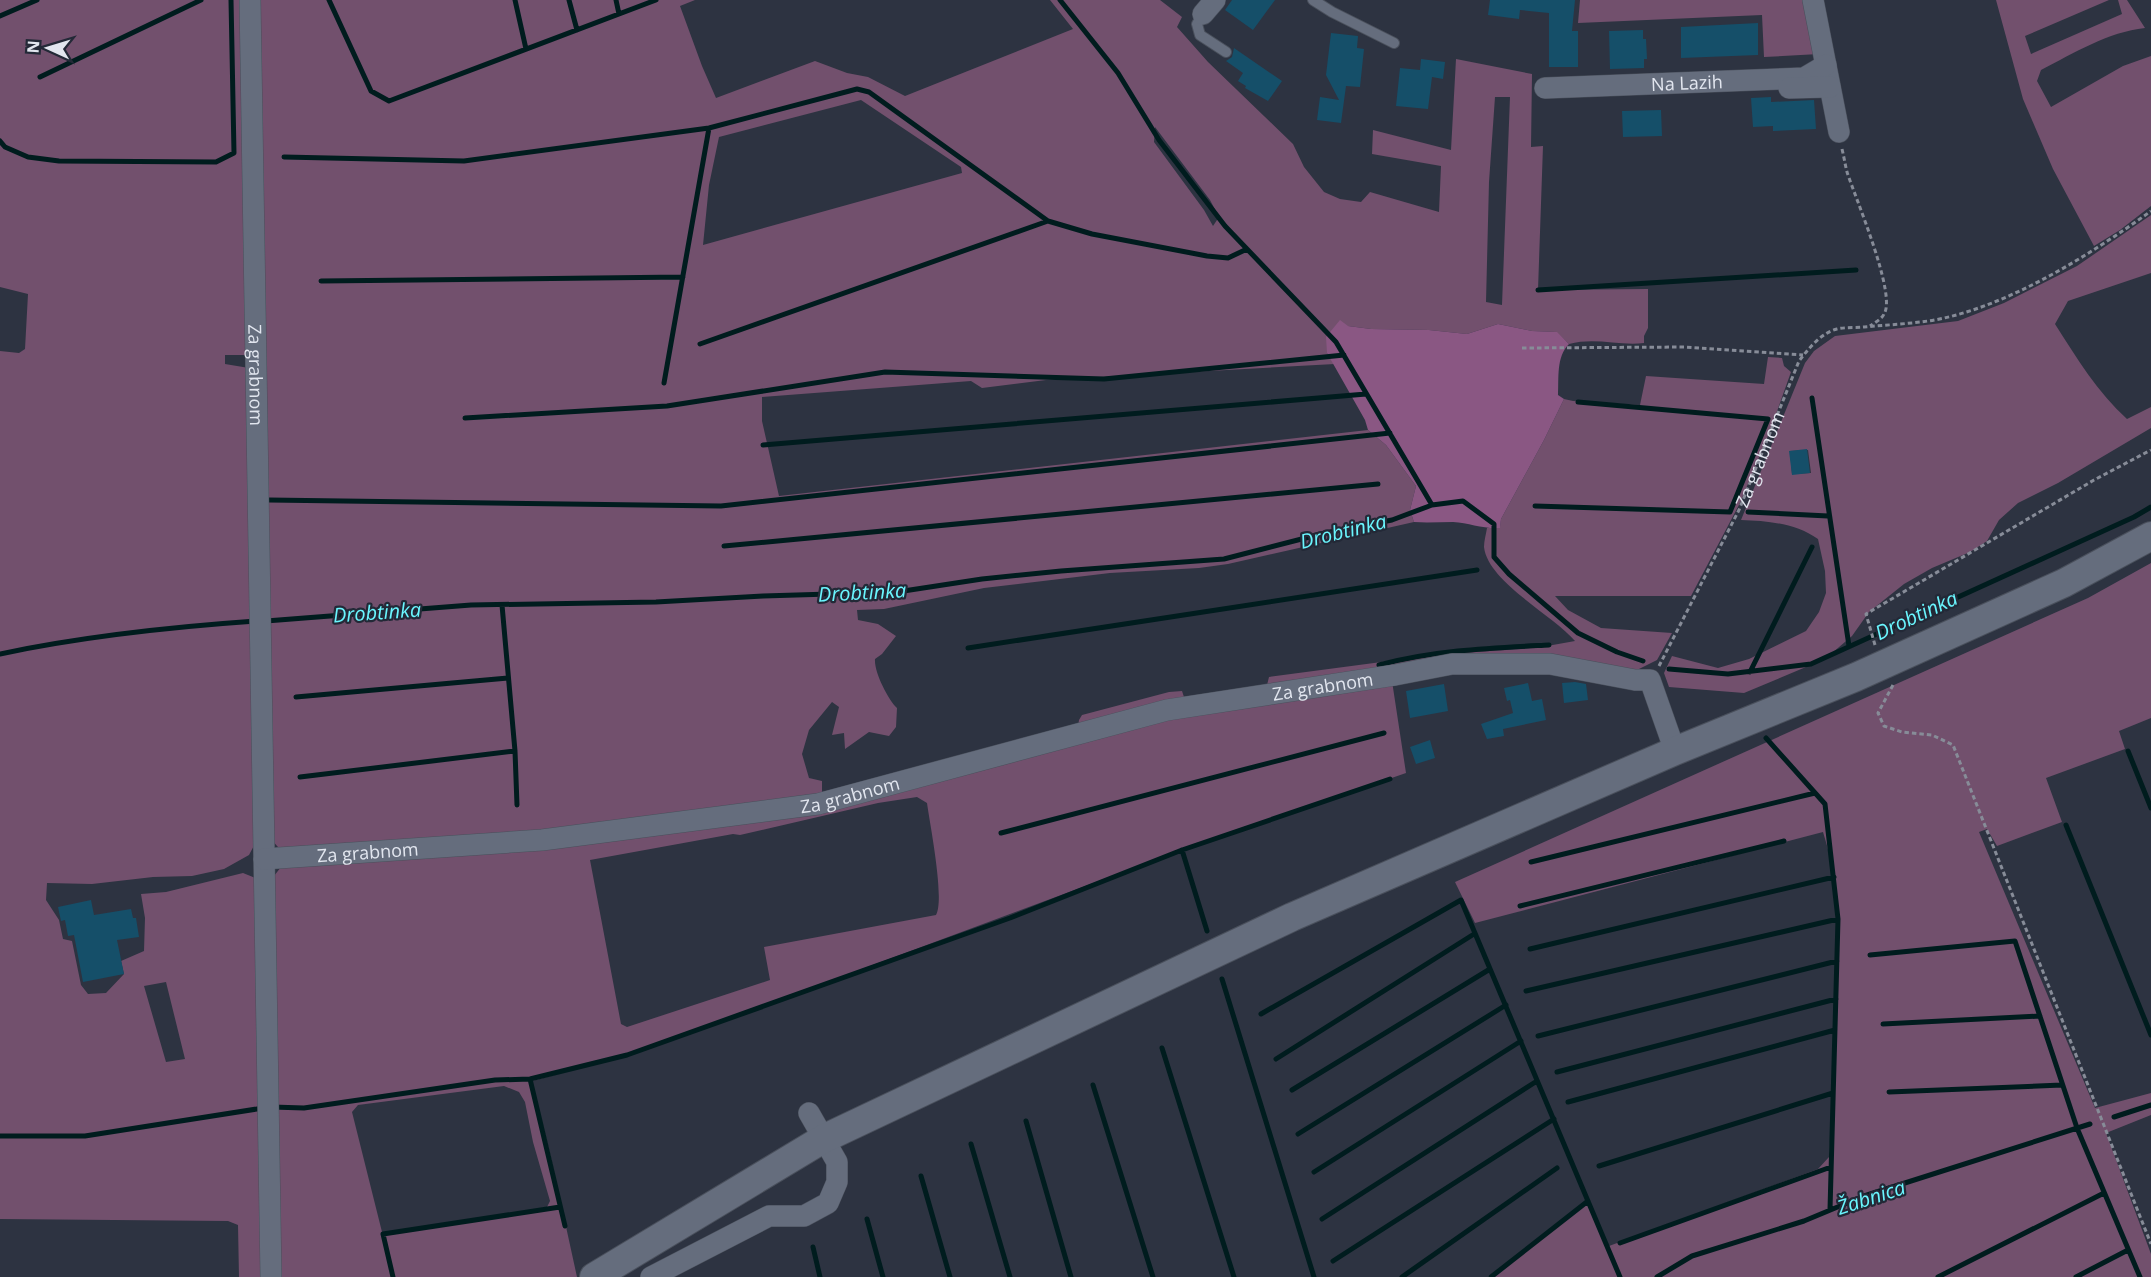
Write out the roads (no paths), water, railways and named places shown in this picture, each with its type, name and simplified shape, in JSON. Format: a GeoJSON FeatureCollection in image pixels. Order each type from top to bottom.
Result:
{"type":"FeatureCollection","features":[{"type":"Feature","properties":{"kind":"main road"},"geometry":{"type":"LineString","coordinates":[[594,1277],[823,1139],[1292,916],[1675,751],[1864,674],[2064,583],[2151,536]]}},
{"type":"Feature","properties":{"kind":"street","name":"Za grabnom"},"geometry":{"type":"LineString","coordinates":[[250,0],[259,636],[272,1277]]}},
{"type":"Feature","properties":{"kind":"street"},"geometry":{"type":"LineString","coordinates":[[1813,0],[1839,132]]}},
{"type":"Feature","properties":{"kind":"street","name":"Na Lazih"},"geometry":{"type":"LineString","coordinates":[[1545,88],[1804,78],[1826,65]]}},
{"type":"Feature","properties":{"kind":"street","name":"Na Lazih"},"geometry":{"type":"LineString","coordinates":[[1622,98],[1830,87]]}},
{"type":"Feature","properties":{"kind":"street","name":"Za grabnom"},"geometry":{"type":"LineString","coordinates":[[264,859],[542,840],[818,804],[1167,710],[1452,664],[1550,664],[1635,680],[1650,680],[1675,751]]}},
{"type":"Feature","properties":{"kind":"street"},"geometry":{"type":"LineString","coordinates":[[651,1277],[769,1216],[804,1216],[828,1203],[837,1182],[837,1162],[808,1113]]}},
{"type":"Feature","properties":{"kind":"lane"},"geometry":{"type":"LineString","coordinates":[[1313,0],[1394,43]]}},
{"type":"Feature","properties":{"kind":"lane"},"geometry":{"type":"LineString","coordinates":[[1209,7],[1197,24],[1200,35],[1226,52]]}},
{"type":"Feature","properties":{"kind":"waterway"},"geometry":{"type":"LineString","coordinates":[[0,16],[37,0]]}},
{"type":"Feature","properties":{"kind":"waterway"},"geometry":{"type":"LineString","coordinates":[[40,77],[201,0]]}},
{"type":"Feature","properties":{"kind":"waterway"},"geometry":{"type":"LineString","coordinates":[[0,141],[5,147],[28,157],[59,161],[216,162],[234,153],[231,0]]}},
{"type":"Feature","properties":{"kind":"waterway"},"geometry":{"type":"LineString","coordinates":[[329,0],[371,91],[389,101],[656,0]]}},
{"type":"Feature","properties":{"kind":"waterway"},"geometry":{"type":"LineString","coordinates":[[515,0],[526,49]]}},
{"type":"Feature","properties":{"kind":"waterway"},"geometry":{"type":"LineString","coordinates":[[569,0],[577,30]]}},
{"type":"Feature","properties":{"kind":"waterway"},"geometry":{"type":"LineString","coordinates":[[616,0],[619,14]]}},
{"type":"Feature","properties":{"kind":"waterway"},"geometry":{"type":"LineString","coordinates":[[1060,0],[1118,73],[1159,140],[1225,226],[1336,342],[1432,505]]}},
{"type":"Feature","properties":{"kind":"waterway"},"geometry":{"type":"LineString","coordinates":[[284,157],[464,161],[709,128],[857,89],[869,92],[1048,221],[1092,234],[1207,256],[1228,258],[1247,249]]}},
{"type":"Feature","properties":{"kind":"waterway"},"geometry":{"type":"LineString","coordinates":[[664,383],[709,128]]}},
{"type":"Feature","properties":{"kind":"waterway"},"geometry":{"type":"LineString","coordinates":[[700,344],[1048,221]]}},
{"type":"Feature","properties":{"kind":"waterway"},"geometry":{"type":"LineString","coordinates":[[1538,290],[1856,270]]}},
{"type":"Feature","properties":{"kind":"waterway"},"geometry":{"type":"LineString","coordinates":[[321,281],[683,277]]}},
{"type":"Feature","properties":{"kind":"waterway"},"geometry":{"type":"LineString","coordinates":[[465,418],[667,406],[885,372],[1104,379],[1344,355]]}},
{"type":"Feature","properties":{"kind":"waterway"},"geometry":{"type":"LineString","coordinates":[[763,445],[1366,394]]}},
{"type":"Feature","properties":{"kind":"waterway"},"geometry":{"type":"LineString","coordinates":[[1812,398],[1849,646]]}},
{"type":"Feature","properties":{"kind":"waterway"},"geometry":{"type":"LineString","coordinates":[[1535,506],[1730,512],[1768,419],[1578,402]]}},
{"type":"Feature","properties":{"kind":"waterway"},"geometry":{"type":"LineString","coordinates":[[269,500],[721,506],[1390,433]]}},
{"type":"Feature","properties":{"kind":"waterway"},"geometry":{"type":"LineString","coordinates":[[724,546],[1378,484]]}},
{"type":"Feature","properties":{"kind":"waterway","name":"Drobtinka"},"geometry":{"type":"LineString","coordinates":[[266,621],[471,605],[656,602],[897,592],[982,579],[1061,571],[1224,559],[1325,533],[1392,520],[1432,505],[1463,501],[1494,524],[1494,557],[1509,574],[1578,633],[1617,652],[1643,661]]}},
{"type":"Feature","properties":{"kind":"waterway","name":"Drobtinka"},"geometry":{"type":"LineString","coordinates":[[1669,669],[1728,674],[1811,664],[2134,517],[2151,507]]}},
{"type":"Feature","properties":{"kind":"waterway"},"geometry":{"type":"LineString","coordinates":[[1748,512],[1828,516]]}},
{"type":"Feature","properties":{"kind":"waterway"},"geometry":{"type":"LineString","coordinates":[[1750,672],[1812,547]]}},
{"type":"Feature","properties":{"kind":"waterway"},"geometry":{"type":"LineString","coordinates":[[968,648],[1477,570]]}},
{"type":"Feature","properties":{"kind":"waterway"},"geometry":{"type":"LineString","coordinates":[[502,605],[515,751],[517,805]]}},
{"type":"Feature","properties":{"kind":"waterway","name":"Drobtinka"},"geometry":{"type":"LineString","coordinates":[[0,654],[128,633],[257,621]]}},
{"type":"Feature","properties":{"kind":"waterway"},"geometry":{"type":"LineString","coordinates":[[1379,665],[1442,653],[1549,645]]}},
{"type":"Feature","properties":{"kind":"waterway"},"geometry":{"type":"LineString","coordinates":[[296,697],[508,678]]}},
{"type":"Feature","properties":{"kind":"waterway"},"geometry":{"type":"LineString","coordinates":[[1001,833],[1384,733]]}},
{"type":"Feature","properties":{"kind":"waterway"},"geometry":{"type":"LineString","coordinates":[[1766,738],[1825,804],[1838,919],[1830,1210]]}},
{"type":"Feature","properties":{"kind":"waterway"},"geometry":{"type":"LineString","coordinates":[[300,777],[515,751]]}},
{"type":"Feature","properties":{"kind":"waterway"},"geometry":{"type":"LineString","coordinates":[[2128,751],[2151,808]]}},
{"type":"Feature","properties":{"kind":"waterway"},"geometry":{"type":"LineString","coordinates":[[272,1107],[304,1108],[495,1080],[530,1079],[627,1055],[1010,918],[1182,850],[1390,779]]}},
{"type":"Feature","properties":{"kind":"waterway"},"geometry":{"type":"LineString","coordinates":[[1531,862],[1815,793]]}},
{"type":"Feature","properties":{"kind":"waterway"},"geometry":{"type":"LineString","coordinates":[[2066,825],[2151,1035]]}},
{"type":"Feature","properties":{"kind":"waterway"},"geometry":{"type":"LineString","coordinates":[[1520,906],[1784,841]]}},
{"type":"Feature","properties":{"kind":"waterway"},"geometry":{"type":"LineString","coordinates":[[1182,850],[1207,931]]}},
{"type":"Feature","properties":{"kind":"waterway"},"geometry":{"type":"LineString","coordinates":[[1530,949],[1834,877]]}},
{"type":"Feature","properties":{"kind":"waterway"},"geometry":{"type":"LineString","coordinates":[[1261,1014],[1461,900],[1620,1277]]}},
{"type":"Feature","properties":{"kind":"waterway"},"geometry":{"type":"LineString","coordinates":[[1526,991],[1838,919]]}},
{"type":"Feature","properties":{"kind":"waterway"},"geometry":{"type":"LineString","coordinates":[[1276,1059],[1474,934]]}},
{"type":"Feature","properties":{"kind":"waterway"},"geometry":{"type":"LineString","coordinates":[[1870,955],[2015,941],[2077,1128],[2140,1277]]}},
{"type":"Feature","properties":{"kind":"waterway"},"geometry":{"type":"LineString","coordinates":[[1538,1036],[1837,961]]}},
{"type":"Feature","properties":{"kind":"waterway"},"geometry":{"type":"LineString","coordinates":[[1292,1090],[1490,969]]}},
{"type":"Feature","properties":{"kind":"waterway"},"geometry":{"type":"LineString","coordinates":[[1222,979],[1314,1277]]}},
{"type":"Feature","properties":{"kind":"waterway"},"geometry":{"type":"LineString","coordinates":[[1557,1072],[1836,999]]}},
{"type":"Feature","properties":{"kind":"waterway"},"geometry":{"type":"LineString","coordinates":[[1298,1134],[1506,1005]]}},
{"type":"Feature","properties":{"kind":"waterway"},"geometry":{"type":"LineString","coordinates":[[1883,1024],[2040,1016]]}},
{"type":"Feature","properties":{"kind":"waterway"},"geometry":{"type":"LineString","coordinates":[[1568,1102],[1835,1030]]}},
{"type":"Feature","properties":{"kind":"waterway"},"geometry":{"type":"LineString","coordinates":[[1314,1172],[1521,1041]]}},
{"type":"Feature","properties":{"kind":"waterway"},"geometry":{"type":"LineString","coordinates":[[1162,1048],[1234,1277]]}},
{"type":"Feature","properties":{"kind":"waterway"},"geometry":{"type":"LineString","coordinates":[[530,1079],[565,1226]]}},
{"type":"Feature","properties":{"kind":"waterway"},"geometry":{"type":"LineString","coordinates":[[1322,1219],[1537,1081]]}},
{"type":"Feature","properties":{"kind":"waterway"},"geometry":{"type":"LineString","coordinates":[[1093,1085],[1153,1277]]}},
{"type":"Feature","properties":{"kind":"waterway"},"geometry":{"type":"LineString","coordinates":[[1889,1092],[2062,1085]]}},
{"type":"Feature","properties":{"kind":"waterway"},"geometry":{"type":"LineString","coordinates":[[1599,1166],[1833,1093]]}},
{"type":"Feature","properties":{"kind":"waterway","name":"Žabnica"},"geometry":{"type":"LineString","coordinates":[[2114,1117],[2151,1105]]}},
{"type":"Feature","properties":{"kind":"waterway"},"geometry":{"type":"LineString","coordinates":[[0,1136],[85,1136],[263,1108]]}},
{"type":"Feature","properties":{"kind":"waterway"},"geometry":{"type":"LineString","coordinates":[[1333,1261],[1554,1119]]}},
{"type":"Feature","properties":{"kind":"waterway"},"geometry":{"type":"LineString","coordinates":[[1026,1121],[1071,1277]]}},
{"type":"Feature","properties":{"kind":"waterway","name":"Žabnica"},"geometry":{"type":"LineString","coordinates":[[1657,1277],[1692,1256],[1804,1221],[1864,1196],[2090,1124]]}},
{"type":"Feature","properties":{"kind":"waterway"},"geometry":{"type":"LineString","coordinates":[[971,1144],[1010,1277]]}},
{"type":"Feature","properties":{"kind":"waterway"},"geometry":{"type":"LineString","coordinates":[[1620,1243],[1831,1167]]}},
{"type":"Feature","properties":{"kind":"waterway"},"geometry":{"type":"LineString","coordinates":[[1402,1277],[1557,1168]]}},
{"type":"Feature","properties":{"kind":"waterway"},"geometry":{"type":"LineString","coordinates":[[921,1176],[950,1277]]}},
{"type":"Feature","properties":{"kind":"waterway"},"geometry":{"type":"LineString","coordinates":[[1938,1277],[2104,1193]]}},
{"type":"Feature","properties":{"kind":"waterway"},"geometry":{"type":"LineString","coordinates":[[1491,1277],[1588,1201]]}},
{"type":"Feature","properties":{"kind":"waterway"},"geometry":{"type":"LineString","coordinates":[[393,1277],[383,1234],[560,1207]]}},
{"type":"Feature","properties":{"kind":"waterway"},"geometry":{"type":"LineString","coordinates":[[867,1219],[883,1277]]}},
{"type":"Feature","properties":{"kind":"waterway"},"geometry":{"type":"LineString","coordinates":[[813,1247],[820,1277]]}},
{"type":"Feature","properties":{"kind":"waterway"},"geometry":{"type":"LineString","coordinates":[[2076,1277],[2128,1250]]}}]}
